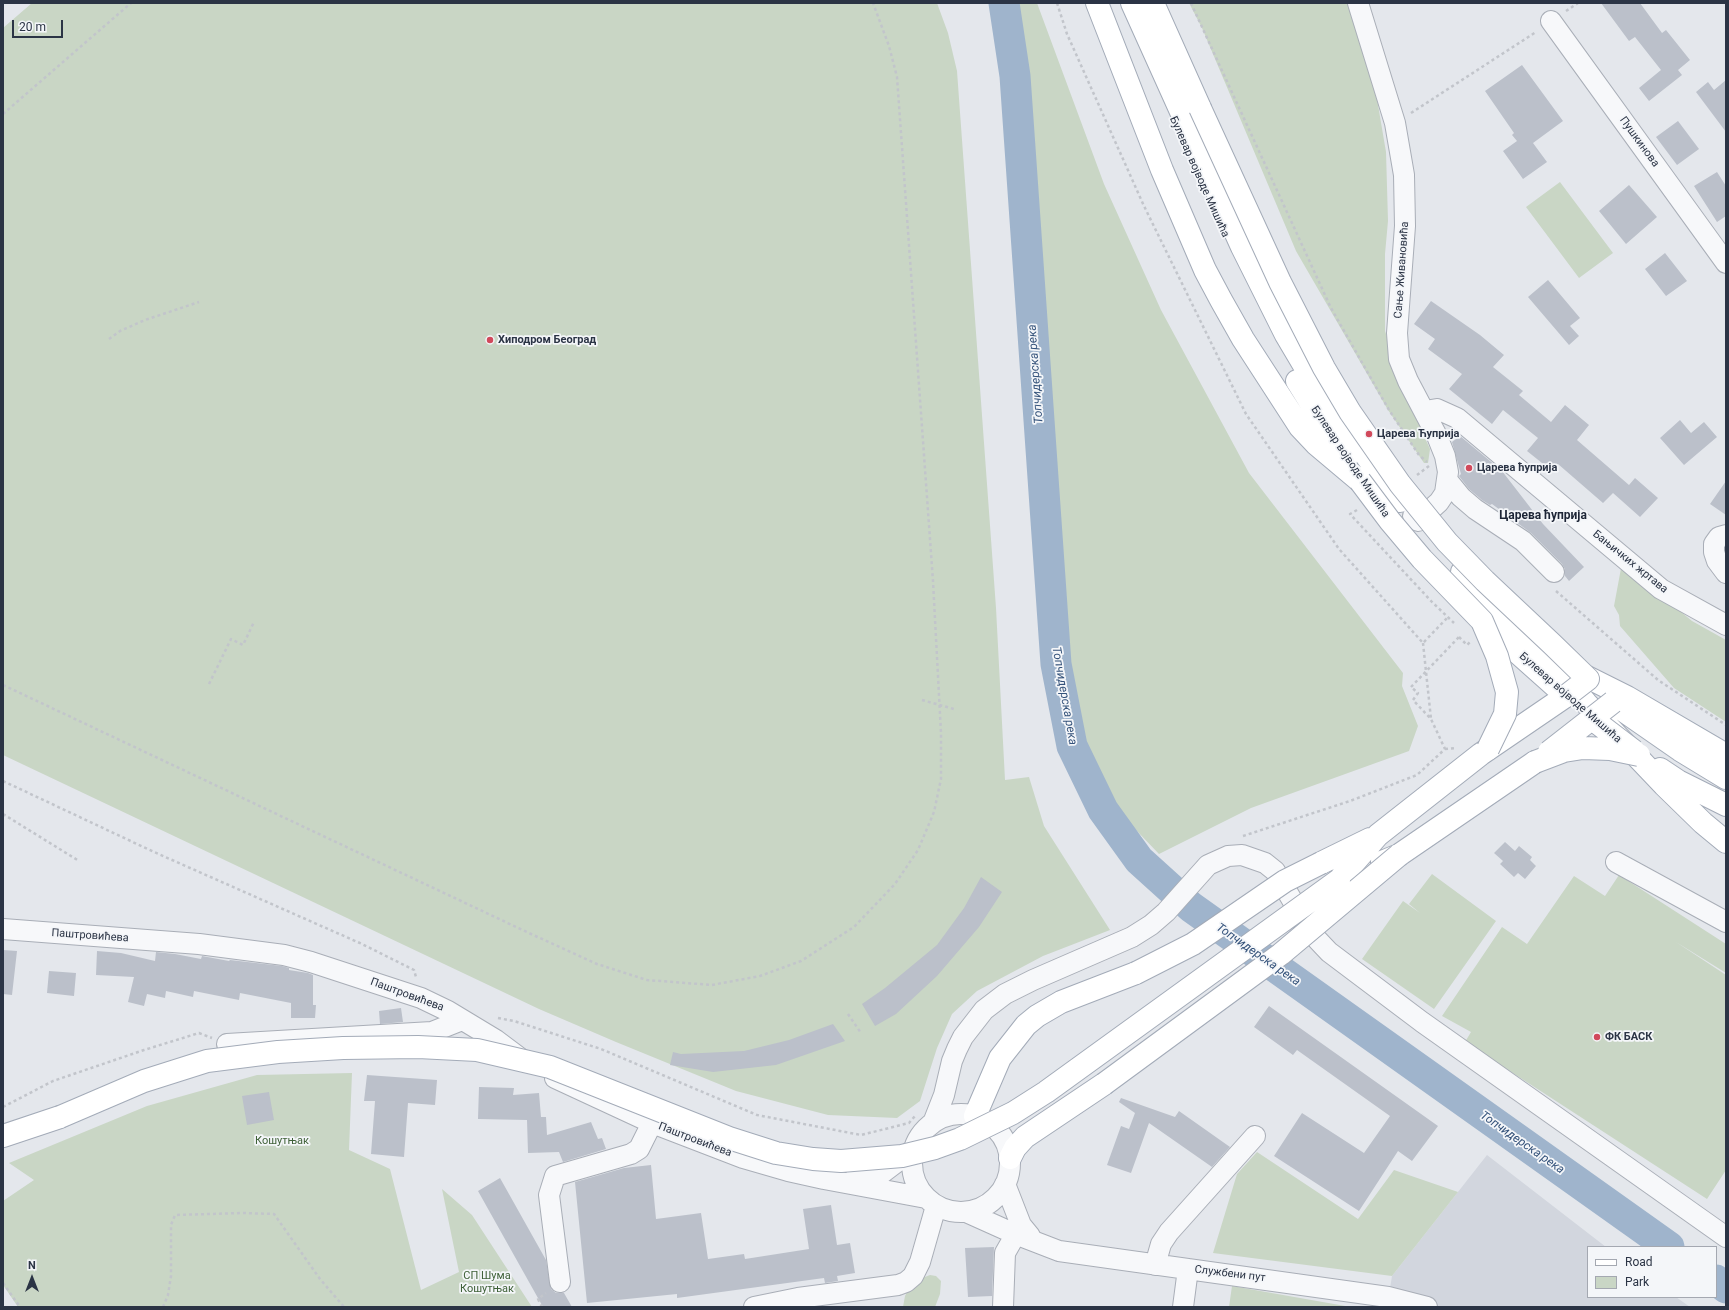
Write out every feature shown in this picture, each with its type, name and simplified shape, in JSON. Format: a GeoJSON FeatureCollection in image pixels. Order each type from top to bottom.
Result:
{"type":"FeatureCollection","features":[{"type":"Feature","properties":{"kind":"main road","name":"Булевар војводе Мишића"},"geometry":{"type":"LineString","coordinates":[[1120,3],[1262,313],[1314,411],[1360,481],[1390,521],[1422,559],[1477,630],[1566,696],[1592,719],[1639,755],[1678,781],[1726,805]]}},
{"type":"Feature","properties":{"kind":"main road"},"geometry":{"type":"LineString","coordinates":[[1132,3],[1242,247],[1286,335],[1315,384],[1346,429],[1400,501]]}},
{"type":"Feature","properties":{"kind":"main road"},"geometry":{"type":"LineString","coordinates":[[1153,3],[1280,282],[1324,368],[1350,412],[1396,479],[1447,542],[1485,581],[1613,702],[1680,750],[1726,778]]}},
{"type":"Feature","properties":{"kind":"main road"},"geometry":{"type":"LineString","coordinates":[[1097,5],[1165,177],[1205,270],[1221,300],[1243,339],[1300,427],[1316,444],[1360,481]]}},
{"type":"Feature","properties":{"kind":"main road"},"geometry":{"type":"LineString","coordinates":[[1418,521],[1491,603],[1547,656],[1619,739],[1682,804],[1726,842]]}},
{"type":"Feature","properties":{"kind":"main road"},"geometry":{"type":"LineString","coordinates":[[1477,630],[1497,656],[1507,692],[1504,714],[1488,749]]}},
{"type":"Feature","properties":{"kind":"main road"},"geometry":{"type":"LineString","coordinates":[[1547,656],[1627,698],[1726,755]]}},
{"type":"Feature","properties":{"kind":"main road"},"geometry":{"type":"LineString","coordinates":[[3,1136],[60,1117],[144,1081],[207,1061],[278,1052],[343,1048],[425,1047],[496,1053],[550,1067],[729,1138],[776,1153],[834,1161],[902,1156],[935,1148],[990,1126],[1052,1088],[1338,880],[1378,835],[1488,749],[1566,696],[1588,679]]}},
{"type":"Feature","properties":{"kind":"main road"},"geometry":{"type":"LineString","coordinates":[[1010,1158],[1015,1148],[1025,1137],[1104,1084],[1281,954],[1400,855],[1535,762],[1613,702]]}},
{"type":"Feature","properties":{"kind":"main road"},"geometry":{"type":"LineString","coordinates":[[1535,762],[1564,751],[1582,748],[1610,749],[1639,755]]}},
{"type":"Feature","properties":{"kind":"main road"},"geometry":{"type":"LineString","coordinates":[[967,1115],[1000,1058],[1026,1025],[1037,1016],[1061,1002],[1161,961],[1193,944],[1286,881],[1378,835]]}},
{"type":"Feature","properties":{"kind":"main road"},"geometry":{"type":"LineString","coordinates":[[1338,880],[1400,855]]}},
{"type":"Feature","properties":{"kind":"street","name":"Сање Живановића"},"geometry":{"type":"LineString","coordinates":[[1358,3],[1395,123],[1404,175],[1405,226],[1397,333],[1400,359],[1408,381],[1425,411],[1445,456],[1448,481],[1445,493],[1439,502],[1418,521]]}},
{"type":"Feature","properties":{"kind":"street","name":"Пушкинова"},"geometry":{"type":"LineString","coordinates":[[1557,17],[1726,263]]}},
{"type":"Feature","properties":{"kind":"street","name":"Бањичких жртава"},"geometry":{"type":"LineString","coordinates":[[1425,411],[1437,409],[1457,418],[1661,589],[1726,625]]}},
{"type":"Feature","properties":{"kind":"street"},"geometry":{"type":"LineString","coordinates":[[1448,481],[1461,497],[1475,510],[1523,541],[1552,579]]}},
{"type":"Feature","properties":{"kind":"street","name":"Булевар војводе Мишића"},"geometry":{"type":"LineString","coordinates":[[1400,501],[1418,521]]}},
{"type":"Feature","properties":{"kind":"street"},"geometry":{"type":"LineString","coordinates":[[1726,535],[1719,537],[1714,544],[1714,552],[1726,573]]}},
{"type":"Feature","properties":{"kind":"street"},"geometry":{"type":"LineString","coordinates":[[926,1118],[967,1115],[988,1123],[1000,1134],[1008,1149],[1010,1158],[1009,1171],[1001,1191],[990,1203],[966,1212],[954,1212],[931,1202],[921,1191],[914,1176],[912,1167],[914,1150],[921,1135],[926,1118],[944,1095],[952,1061],[963,1037],[974,1022],[994,1002],[1005,994],[1032,980],[1132,937],[1151,925],[1166,912],[1196,876],[1208,865],[1228,856],[1242,855],[1265,863],[1275,871],[1312,934],[1329,952],[1428,1026],[1726,1237]]}},
{"type":"Feature","properties":{"kind":"street"},"geometry":{"type":"LineString","coordinates":[[1616,862],[1726,922]]}},
{"type":"Feature","properties":{"kind":"street","name":"Паштровићева"},"geometry":{"type":"LineString","coordinates":[[3,929],[199,944],[284,955],[312,962],[421,998],[448,1011],[496,1040],[535,1068],[576,1089],[652,1123],[743,1158],[788,1171],[931,1202]]}},
{"type":"Feature","properties":{"kind":"street"},"geometry":{"type":"LineString","coordinates":[[227,1044],[432,1032],[462,1020]]}},
{"type":"Feature","properties":{"kind":"street"},"geometry":{"type":"LineString","coordinates":[[948,1077],[967,1115]]}},
{"type":"Feature","properties":{"kind":"street"},"geometry":{"type":"LineString","coordinates":[[560,1282],[549,1195],[555,1176],[632,1154],[639,1148],[652,1123]]}},
{"type":"Feature","properties":{"kind":"street"},"geometry":{"type":"LineString","coordinates":[[1155,1265],[1161,1244],[1170,1232],[1255,1136]]}},
{"type":"Feature","properties":{"kind":"street","name":"Паштровићева"},"geometry":{"type":"LineString","coordinates":[[824,1179],[867,1178],[881,1174],[914,1150]]}},
{"type":"Feature","properties":{"kind":"street"},"geometry":{"type":"LineString","coordinates":[[1003,1307],[1005,1253],[1018,1230],[1005,1184]]}},
{"type":"Feature","properties":{"kind":"street"},"geometry":{"type":"LineString","coordinates":[[754,1307],[798,1298],[898,1285],[906,1282],[914,1276],[920,1262],[931,1202]]}},
{"type":"Feature","properties":{"kind":"street","name":"Службени пут"},"geometry":{"type":"LineString","coordinates":[[966,1212],[1018,1230],[1034,1242],[1059,1251],[1155,1265],[1250,1276],[1427,1307]]}},
{"type":"Feature","properties":{"kind":"street"},"geometry":{"type":"LineString","coordinates":[[1183,1307],[1188,1269]]}},
{"type":"Feature","properties":{"kind":"path"},"geometry":{"type":"LineString","coordinates":[[3,114],[130,3]]}},
{"type":"Feature","properties":{"kind":"path"},"geometry":{"type":"LineString","coordinates":[[3,684],[597,964],[647,980],[712,985],[760,976],[801,961],[854,927],[895,884],[918,850],[934,812],[941,779],[940,705],[933,580],[897,77],[889,46],[873,3]]}},
{"type":"Feature","properties":{"kind":"path"},"geometry":{"type":"LineString","coordinates":[[1191,3],[1331,308],[1389,410],[1419,455],[1430,466]]}},
{"type":"Feature","properties":{"kind":"path"},"geometry":{"type":"LineString","coordinates":[[1424,106],[1578,3]]}},
{"type":"Feature","properties":{"kind":"path"},"geometry":{"type":"LineString","coordinates":[[109,339],[120,331],[146,320],[199,302]]}},
{"type":"Feature","properties":{"kind":"path"},"geometry":{"type":"LineString","coordinates":[[1552,579],[1658,680],[1726,725]]}},
{"type":"Feature","properties":{"kind":"path"},"geometry":{"type":"LineString","coordinates":[[209,684],[231,639],[243,645],[254,622]]}},
{"type":"Feature","properties":{"kind":"path"},"geometry":{"type":"LineString","coordinates":[[1238,838],[1350,801],[1417,775],[1445,749],[1431,719],[1413,700],[1418,694],[1411,687],[1459,637],[1467,645],[1477,630]]}},
{"type":"Feature","properties":{"kind":"path"},"geometry":{"type":"LineString","coordinates":[[1424,643],[1431,719]]}},
{"type":"Feature","properties":{"kind":"path"},"geometry":{"type":"LineString","coordinates":[[922,700],[954,709]]}},
{"type":"Feature","properties":{"kind":"path"},"geometry":{"type":"LineString","coordinates":[[3,781],[154,852],[362,944],[414,970],[421,998]]}},
{"type":"Feature","properties":{"kind":"path"},"geometry":{"type":"LineString","coordinates":[[3,814],[79,861]]}},
{"type":"Feature","properties":{"kind":"path"},"geometry":{"type":"LineString","coordinates":[[848,1014],[862,1033]]}},
{"type":"Feature","properties":{"kind":"path"},"geometry":{"type":"LineString","coordinates":[[492,1018],[514,1021],[601,1049],[757,1115],[861,1135],[926,1118]]}},
{"type":"Feature","properties":{"kind":"path"},"geometry":{"type":"LineString","coordinates":[[3,1107],[53,1082],[144,1050],[199,1033],[227,1044]]}},
{"type":"Feature","properties":{"kind":"path"},"geometry":{"type":"LineString","coordinates":[[163,1307],[168,1296],[171,1276],[171,1225],[175,1215],[243,1213],[274,1214],[320,1279],[344,1307]]}},
{"type":"Feature","properties":{"kind":"path"},"geometry":{"type":"LineString","coordinates":[[3,1283],[20,1307]]}},
{"type":"Feature","properties":{"kind":"shaded area"},"geometry":{"type":"Polygon","coordinates":[[[1487,1155],[1605,1246],[1587,1246],[1587,1298],[1677,1298],[1690,1307],[1387,1307],[1392,1276],[1487,1155]]]}},
{"type":"Feature","properties":{"kind":"green space","name":"Хиподром Београд"},"geometry":{"type":"Polygon","coordinates":[[[32,3],[937,3],[948,33],[957,71],[996,608],[1005,780],[1029,777],[1044,826],[1110,930],[1043,956],[977,991],[952,1014],[937,1048],[920,1101],[897,1118],[828,1115],[736,1091],[539,1009],[3,755],[3,28],[32,3]]]}},
{"type":"Feature","properties":{"kind":"green space"},"geometry":{"type":"Polygon","coordinates":[[[1013,3],[1037,3],[1104,184],[1161,310],[1249,473],[1403,673],[1402,686],[1418,726],[1409,751],[1251,808],[1159,854],[1088,780],[1059,601],[1044,336],[1018,22],[1013,3]]]}},
{"type":"Feature","properties":{"kind":"green space"},"geometry":{"type":"Polygon","coordinates":[[[1189,3],[1349,3],[1377,99],[1386,152],[1388,221],[1385,254],[1385,331],[1407,398],[1430,449],[1428,463],[1424,463],[1388,410],[1296,251],[1202,28],[1189,3]]]}},
{"type":"Feature","properties":{"kind":"green space"},"geometry":{"type":"Polygon","coordinates":[[[1560,182],[1613,253],[1579,278],[1526,207],[1560,182]]]}},
{"type":"Feature","properties":{"kind":"green space"},"geometry":{"type":"Polygon","coordinates":[[[1622,563],[1692,621],[1726,640],[1726,722],[1674,688],[1620,626],[1619,615],[1614,606],[1622,563]]]}},
{"type":"Feature","properties":{"kind":"green space"},"geometry":{"type":"Polygon","coordinates":[[[1432,874],[1496,921],[1434,1009],[1362,959],[1403,901],[1420,913],[1409,904],[1432,874]]]}},
{"type":"Feature","properties":{"kind":"green space","name":"ФК БАСК"},"geometry":{"type":"Polygon","coordinates":[[[1619,875],[1726,944],[1726,973],[1676,942],[1726,975],[1726,1170],[1707,1199],[1465,1042],[1471,1032],[1442,1016],[1502,927],[1527,944],[1574,876],[1605,896],[1619,875]]]}},
{"type":"Feature","properties":{"kind":"green space","name":"Кошутњак"},"geometry":{"type":"Polygon","coordinates":[[[352,1073],[349,1150],[390,1169],[421,1290],[459,1272],[442,1189],[472,1215],[532,1307],[18,1307],[3,1285],[3,1201],[34,1180],[9,1163],[147,1106],[257,1075],[352,1073]]]}},
{"type":"Feature","properties":{"kind":"green space"},"geometry":{"type":"Polygon","coordinates":[[[1257,1152],[1358,1219],[1394,1170],[1458,1192],[1392,1276],[1213,1253],[1237,1174],[1257,1152]]]}},
{"type":"Feature","properties":{"kind":"green space"},"geometry":{"type":"Polygon","coordinates":[[[930,1275],[936,1276],[941,1281],[940,1294],[935,1307],[903,1307],[905,1296],[910,1286],[917,1280],[930,1275]]]}},
{"type":"Feature","properties":{"kind":"green space"},"geometry":{"type":"Polygon","coordinates":[[[1232,1286],[1351,1307],[1229,1307],[1232,1286]]]}},
{"type":"Feature","properties":{"kind":"building"},"geometry":{"type":"Polygon","coordinates":[[[1601,3],[1640,3],[1662,33],[1666,30],[1690,60],[1678,70],[1682,75],[1649,101],[1639,88],[1661,70],[1635,37],[1629,41],[1601,3]]]}},
{"type":"Feature","properties":{"kind":"building"},"geometry":{"type":"Polygon","coordinates":[[[1522,65],[1563,121],[1533,143],[1547,162],[1523,179],[1503,151],[1517,141],[1512,135],[1514,133],[1485,91],[1522,65]]]}},
{"type":"Feature","properties":{"kind":"building"},"geometry":{"type":"Polygon","coordinates":[[[1726,80],[1726,132],[1696,92],[1708,82],[1714,90],[1726,80]]]}},
{"type":"Feature","properties":{"kind":"building"},"geometry":{"type":"Polygon","coordinates":[[[1678,121],[1699,149],[1677,165],[1656,137],[1678,121]]]}},
{"type":"Feature","properties":{"kind":"building"},"geometry":{"type":"Polygon","coordinates":[[[1717,172],[1726,186],[1726,216],[1717,222],[1694,186],[1717,172]]]}},
{"type":"Feature","properties":{"kind":"building"},"geometry":{"type":"Polygon","coordinates":[[[1629,185],[1657,217],[1626,244],[1599,211],[1629,185]]]}},
{"type":"Feature","properties":{"kind":"building"},"geometry":{"type":"Polygon","coordinates":[[[1665,253],[1687,281],[1666,296],[1645,269],[1665,253]]]}},
{"type":"Feature","properties":{"kind":"building"},"geometry":{"type":"Polygon","coordinates":[[[1548,280],[1580,318],[1570,326],[1579,336],[1569,345],[1528,297],[1548,280]]]}},
{"type":"Feature","properties":{"kind":"building"},"geometry":{"type":"Polygon","coordinates":[[[1431,301],[1480,335],[1504,355],[1493,367],[1523,391],[1519,395],[1551,422],[1565,405],[1589,425],[1577,440],[1629,485],[1635,478],[1658,498],[1640,517],[1613,493],[1603,503],[1558,464],[1552,471],[1527,451],[1538,438],[1503,410],[1492,424],[1449,389],[1462,374],[1428,349],[1435,339],[1414,324],[1431,301]]]}},
{"type":"Feature","properties":{"kind":"building"},"geometry":{"type":"Polygon","coordinates":[[[1680,420],[1691,433],[1704,422],[1717,437],[1684,465],[1660,438],[1680,420]]]}},
{"type":"Feature","properties":{"kind":"building"},"geometry":{"type":"Polygon","coordinates":[[[1460,436],[1502,471],[1543,524],[1584,567],[1569,581],[1565,576],[1565,569],[1562,564],[1531,533],[1492,504],[1490,505],[1482,500],[1469,489],[1459,476],[1461,474],[1452,442],[1460,436]]]}},
{"type":"Feature","properties":{"kind":"building"},"geometry":{"type":"Polygon","coordinates":[[[1726,481],[1726,515],[1710,504],[1726,481]]]}},
{"type":"Feature","properties":{"kind":"building"},"geometry":{"type":"Polygon","coordinates":[[[1505,842],[1515,851],[1519,846],[1532,857],[1530,860],[1536,866],[1525,879],[1518,873],[1514,877],[1500,864],[1503,861],[1494,853],[1505,842]]]}},
{"type":"Feature","properties":{"kind":"building"},"geometry":{"type":"Polygon","coordinates":[[[981,877],[1002,892],[979,927],[937,976],[896,1014],[875,1026],[862,1004],[885,988],[937,945],[964,908],[981,877]]]}},
{"type":"Feature","properties":{"kind":"building"},"geometry":{"type":"Polygon","coordinates":[[[3,950],[17,951],[12,995],[3,994],[3,950]]]}},
{"type":"Feature","properties":{"kind":"building"},"geometry":{"type":"Polygon","coordinates":[[[97,951],[121,953],[155,961],[156,952],[201,959],[202,956],[229,961],[282,966],[289,968],[289,970],[308,973],[313,975],[313,1005],[316,1005],[315,1018],[291,1018],[291,1003],[240,993],[239,1000],[194,991],[193,997],[166,991],[165,998],[147,994],[144,1006],[128,1002],[134,977],[96,975],[97,951]]]}},
{"type":"Feature","properties":{"kind":"building"},"geometry":{"type":"Polygon","coordinates":[[[49,971],[76,973],[74,996],[47,993],[49,971]]]}},
{"type":"Feature","properties":{"kind":"building"},"geometry":{"type":"Polygon","coordinates":[[[1269,1006],[1438,1126],[1412,1161],[1398,1151],[1359,1211],[1274,1156],[1302,1113],[1364,1153],[1390,1116],[1297,1050],[1293,1055],[1254,1027],[1269,1006]]]}},
{"type":"Feature","properties":{"kind":"building"},"geometry":{"type":"Polygon","coordinates":[[[401,1008],[403,1022],[380,1024],[379,1011],[401,1008]]]}},
{"type":"Feature","properties":{"kind":"building"},"geometry":{"type":"Polygon","coordinates":[[[833,1024],[845,1041],[776,1065],[713,1072],[670,1065],[673,1052],[681,1054],[744,1051],[789,1040],[833,1024]]]}},
{"type":"Feature","properties":{"kind":"building"},"geometry":{"type":"Polygon","coordinates":[[[367,1075],[437,1080],[435,1105],[408,1103],[404,1157],[371,1154],[375,1101],[364,1101],[367,1075]]]}},
{"type":"Feature","properties":{"kind":"building"},"geometry":{"type":"Polygon","coordinates":[[[479,1087],[514,1088],[513,1095],[539,1093],[541,1117],[546,1117],[547,1135],[591,1122],[598,1139],[602,1138],[606,1149],[563,1162],[559,1152],[528,1153],[527,1120],[478,1119],[479,1087]]]}},
{"type":"Feature","properties":{"kind":"building"},"geometry":{"type":"Polygon","coordinates":[[[269,1092],[274,1120],[247,1125],[242,1096],[269,1092]]]}},
{"type":"Feature","properties":{"kind":"building"},"geometry":{"type":"Polygon","coordinates":[[[1121,1098],[1175,1117],[1179,1111],[1230,1147],[1212,1167],[1149,1123],[1131,1173],[1107,1165],[1121,1126],[1129,1129],[1135,1113],[1119,1102],[1121,1098]]]}},
{"type":"Feature","properties":{"kind":"building"},"geometry":{"type":"Polygon","coordinates":[[[651,1165],[656,1219],[701,1213],[708,1259],[744,1254],[745,1259],[809,1249],[803,1209],[831,1205],[837,1245],[850,1243],[855,1273],[837,1276],[838,1281],[825,1283],[824,1278],[677,1298],[677,1294],[587,1303],[575,1182],[624,1168],[651,1165]]]}},
{"type":"Feature","properties":{"kind":"building"},"geometry":{"type":"Polygon","coordinates":[[[500,1178],[546,1260],[551,1289],[556,1293],[564,1293],[572,1307],[543,1307],[478,1191],[500,1178]]]}},
{"type":"Feature","properties":{"kind":"building"},"geometry":{"type":"Polygon","coordinates":[[[994,1247],[992,1296],[968,1297],[965,1248],[994,1247]]]}},
{"type":"Feature","properties":{"kind":"waterway","name":"Топчидерска река"},"geometry":{"type":"LineString","coordinates":[[1004,3],[1015,76],[1056,664],[1072,746],[1103,810],[1139,860],[1191,907],[1668,1246]]}},
{"type":"Feature","properties":{"kind":"waterway","name":"Топчидерска река"},"geometry":{"type":"LineString","coordinates":[[1717,1281],[1726,1288]]}},
{"type":"Feature","properties":{"kind":"place","name":"Хиподром Београд"},"geometry":{"type":"Point","coordinates":[490,340]}},
{"type":"Feature","properties":{"kind":"place","name":"Царева Ћуприја"},"geometry":{"type":"Point","coordinates":[1369,434]}},
{"type":"Feature","properties":{"kind":"place","name":"Царева ћуприја"},"geometry":{"type":"Point","coordinates":[1469,468]}},
{"type":"Feature","properties":{"kind":"place","name":"ФК БАСК"},"geometry":{"type":"Point","coordinates":[1597,1037]}},
{"type":"Feature","properties":{"kind":"district","name":"Царева ћуприја"},"geometry":{"type":"Point","coordinates":[1543,516]}},
{"type":"Feature","properties":{"kind":"park label","name":"СП Шума Кошутњак"},"geometry":{"type":"Point","coordinates":[487,1282]}}]}
